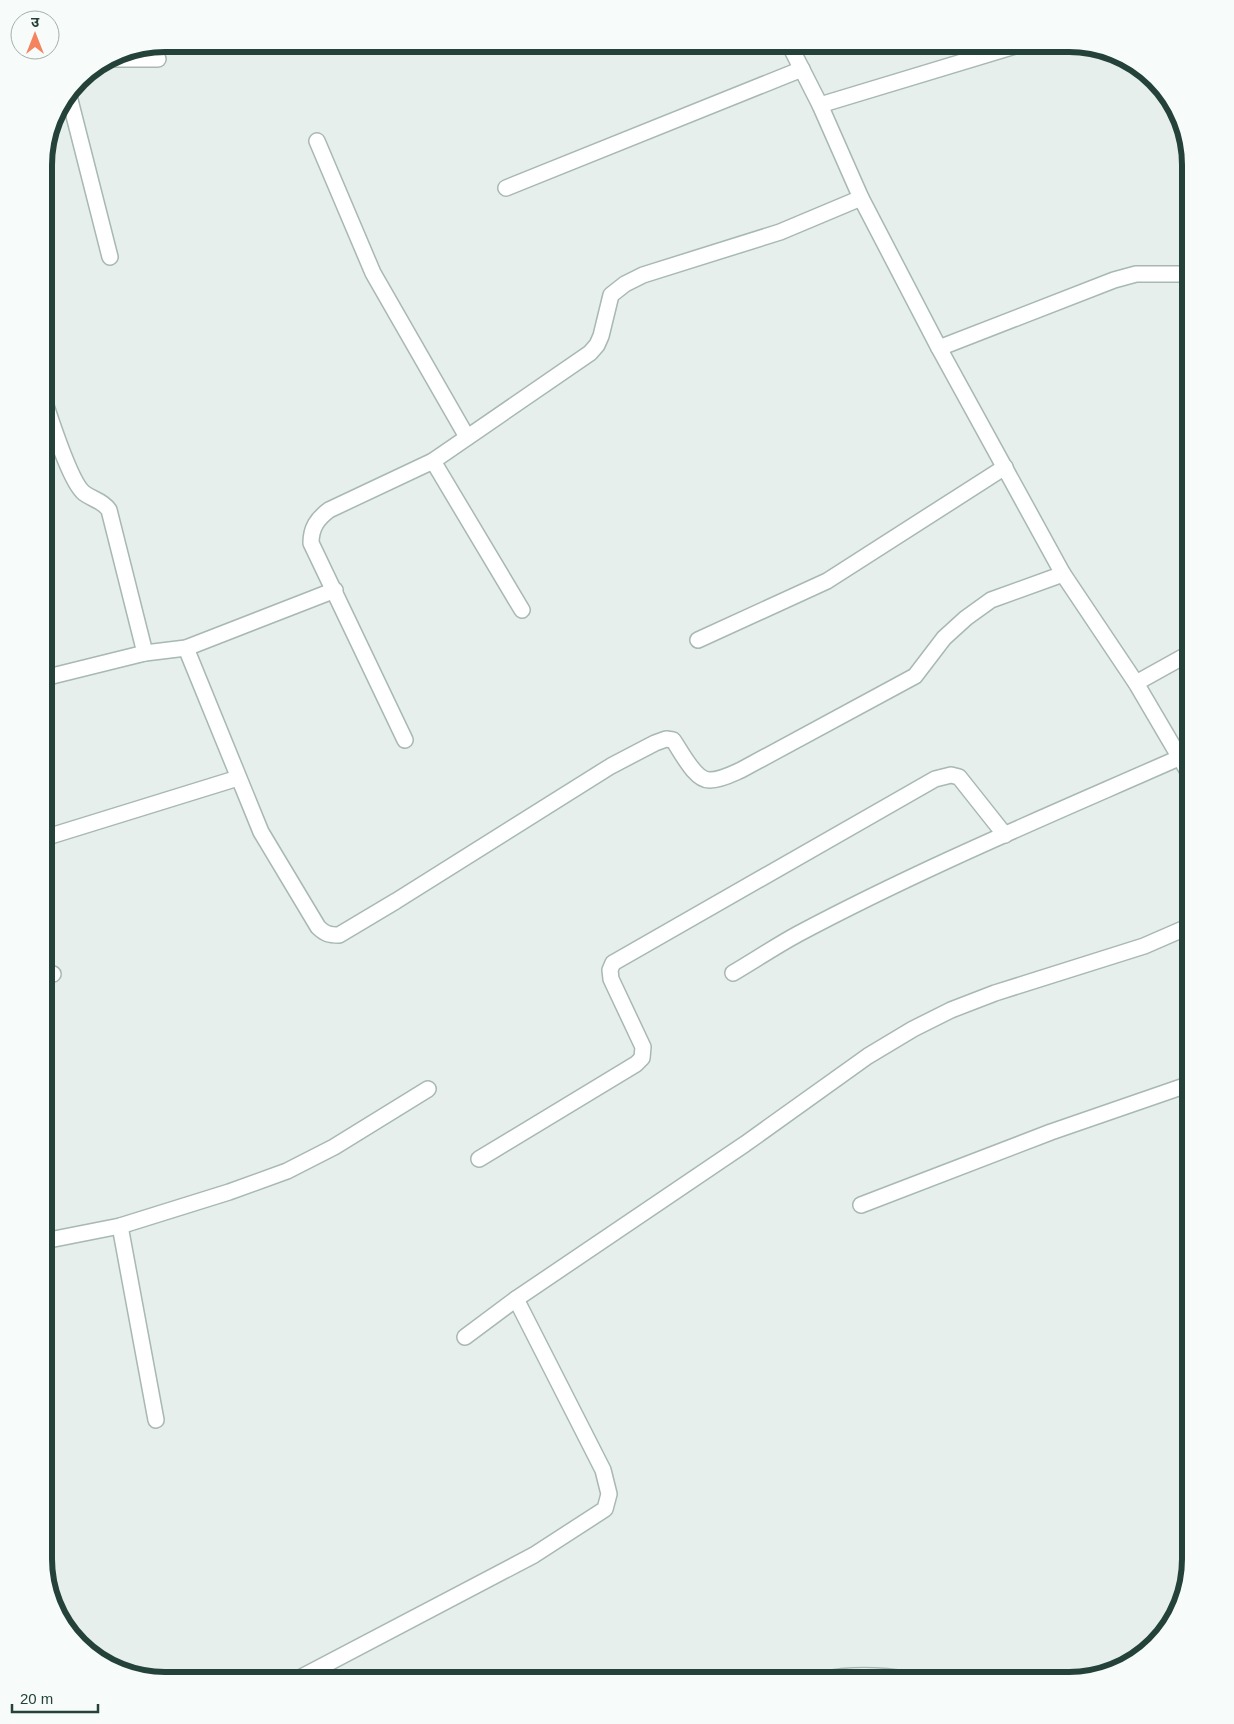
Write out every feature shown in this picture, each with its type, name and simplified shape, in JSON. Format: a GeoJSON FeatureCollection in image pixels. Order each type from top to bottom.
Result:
{"type":"FeatureCollection","features":[{"type":"Feature","properties":{"kind":"street"},"geometry":{"type":"LineString","coordinates":[[733,973],[797,935],[884,891],[1181,757],[1136,683],[1063,574],[939,348],[861,198],[820,105],[794,53]]}},
{"type":"Feature","properties":{"kind":"street"},"geometry":{"type":"LineString","coordinates":[[820,105],[993,53]]}},
{"type":"Feature","properties":{"kind":"street"},"geometry":{"type":"LineString","coordinates":[[124,60],[158,60]]}},
{"type":"Feature","properties":{"kind":"street"},"geometry":{"type":"LineString","coordinates":[[506,188],[802,69]]}},
{"type":"Feature","properties":{"kind":"street"},"geometry":{"type":"LineString","coordinates":[[71,104],[110,257]]}},
{"type":"Feature","properties":{"kind":"street"},"geometry":{"type":"LineString","coordinates":[[317,141],[372,273],[467,437]]}},
{"type":"Feature","properties":{"kind":"street"},"geometry":{"type":"LineString","coordinates":[[405,740],[311,543],[313,527],[321,517],[329,510],[433,461],[590,353],[598,345],[611,295],[625,284],[643,276],[780,232],[861,198]]}},
{"type":"Feature","properties":{"kind":"street"},"geometry":{"type":"LineString","coordinates":[[939,348],[1114,280],[1136,274],[1182,274]]}},
{"type":"Feature","properties":{"kind":"street"},"geometry":{"type":"LineString","coordinates":[[53,424],[73,480],[84,493],[100,500],[109,510],[145,653]]}},
{"type":"Feature","properties":{"kind":"street"},"geometry":{"type":"LineString","coordinates":[[433,461],[522,610]]}},
{"type":"Feature","properties":{"kind":"street"},"geometry":{"type":"LineString","coordinates":[[698,640],[827,581],[1005,467]]}},
{"type":"Feature","properties":{"kind":"street"},"geometry":{"type":"LineString","coordinates":[[186,648],[238,778],[262,832],[310,915],[324,933],[339,935],[611,766],[655,743],[666,739],[673,740],[700,777],[709,780],[722,778],[741,770],[916,676],[944,638],[966,618],[991,600],[1063,574]]}},
{"type":"Feature","properties":{"kind":"street"},"geometry":{"type":"LineString","coordinates":[[53,676],[145,653],[186,648],[335,590]]}},
{"type":"Feature","properties":{"kind":"street"},"geometry":{"type":"LineString","coordinates":[[1136,683],[1182,657]]}},
{"type":"Feature","properties":{"kind":"street"},"geometry":{"type":"LineString","coordinates":[[479,1159],[636,1064],[642,1058],[643,1047],[639,1036],[611,978],[610,970],[614,963],[935,779],[951,775],[959,777],[1005,835]]}},
{"type":"Feature","properties":{"kind":"street"},"geometry":{"type":"LineString","coordinates":[[53,835],[238,778]]}},
{"type":"Feature","properties":{"kind":"street"},"geometry":{"type":"LineString","coordinates":[[465,1337],[516,1299],[745,1144],[868,1056],[914,1029],[968,1003],[1144,946],[1182,929]]}},
{"type":"Feature","properties":{"kind":"street"},"geometry":{"type":"LineString","coordinates":[[861,1205],[1051,1132],[1182,1087]]}},
{"type":"Feature","properties":{"kind":"street"},"geometry":{"type":"LineString","coordinates":[[52,1239],[120,1226],[229,1192],[288,1170],[334,1147],[428,1089]]}},
{"type":"Feature","properties":{"kind":"street"},"geometry":{"type":"LineString","coordinates":[[120,1226],[156,1420]]}},
{"type":"Feature","properties":{"kind":"street"},"geometry":{"type":"LineString","coordinates":[[313,1671],[534,1555],[605,1509],[610,1494],[603,1470],[516,1299]]}}]}
